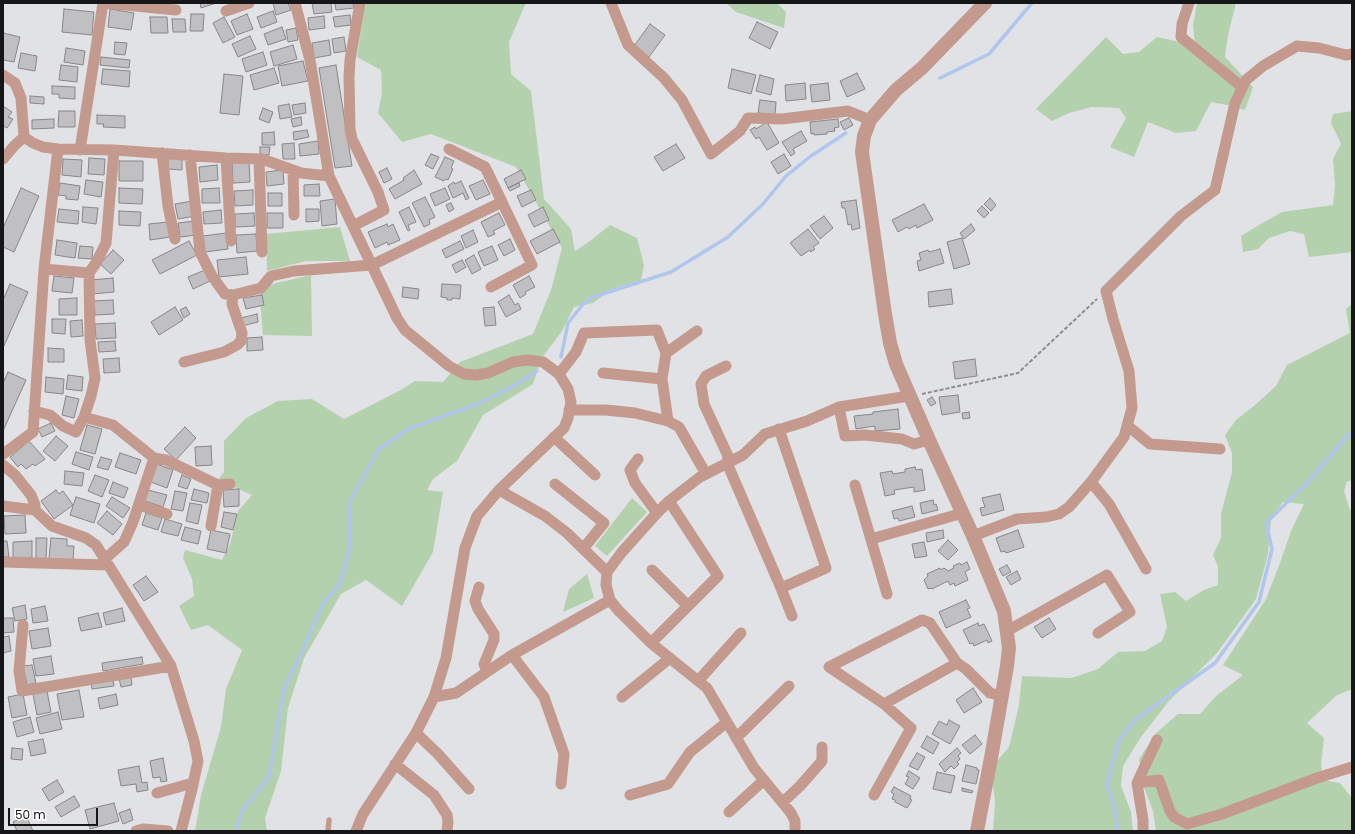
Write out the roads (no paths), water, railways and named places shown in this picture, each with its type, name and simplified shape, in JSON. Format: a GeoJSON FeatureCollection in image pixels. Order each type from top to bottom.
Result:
{"type":"FeatureCollection","features":[{"type":"Feature","properties":{"kind":"street"},"geometry":{"type":"LineString","coordinates":[[80,150],[103,3],[176,10]]}},
{"type":"Feature","properties":{"kind":"street"},"geometry":{"type":"LineString","coordinates":[[226,11],[249,3]]}},
{"type":"Feature","properties":{"kind":"street"},"geometry":{"type":"LineString","coordinates":[[295,3],[310,60],[329,176],[396,318],[405,330],[449,366],[464,374],[476,375],[488,373],[513,362],[527,360],[543,362],[559,374],[568,389],[571,402],[564,428],[498,490],[477,516],[465,548],[446,658],[434,696],[416,734],[363,814],[356,831]]}},
{"type":"Feature","properties":{"kind":"street"},"geometry":{"type":"LineString","coordinates":[[353,226],[384,210],[378,192],[352,139],[350,128],[350,60],[360,3]]}},
{"type":"Feature","properties":{"kind":"street"},"geometry":{"type":"LineString","coordinates":[[610,3],[628,45],[664,78],[682,100],[711,154],[740,131],[748,118],[782,119],[848,112],[870,120]]}},
{"type":"Feature","properties":{"kind":"street"},"geometry":{"type":"LineString","coordinates":[[977,831],[1003,696],[1007,666],[1009,648],[1004,611],[963,513],[896,364],[890,343],[885,314],[862,152],[864,136],[870,120],[896,90],[922,68],[985,3]]}},
{"type":"Feature","properties":{"kind":"street"},"geometry":{"type":"LineString","coordinates":[[1188,3],[1182,24],[1181,37],[1242,87]]}},
{"type":"Feature","properties":{"kind":"street"},"geometry":{"type":"LineString","coordinates":[[973,536],[1017,519],[1046,517],[1059,514],[1069,508],[1091,482],[1124,437],[1132,408],[1129,371],[1106,291],[1181,216],[1215,190],[1234,103],[1246,80],[1263,66],[1297,46],[1319,48],[1346,55],[1352,54]]}},
{"type":"Feature","properties":{"kind":"street"},"geometry":{"type":"LineString","coordinates":[[3,75],[14,83],[21,98],[24,137]]}},
{"type":"Feature","properties":{"kind":"street"},"geometry":{"type":"LineString","coordinates":[[24,137],[43,147],[58,149],[114,150],[190,156],[259,159],[269,161],[301,173],[329,176]]}},
{"type":"Feature","properties":{"kind":"street"},"geometry":{"type":"LineString","coordinates":[[3,159],[24,137]]}},
{"type":"Feature","properties":{"kind":"street"},"geometry":{"type":"LineString","coordinates":[[3,454],[33,432],[44,269],[58,149]]}},
{"type":"Feature","properties":{"kind":"street"},"geometry":{"type":"LineString","coordinates":[[449,149],[485,167],[532,265],[491,287]]}},
{"type":"Feature","properties":{"kind":"street"},"geometry":{"type":"LineString","coordinates":[[34,410],[50,415],[63,426],[76,432],[84,417],[91,396],[95,378],[90,340],[89,273],[106,243],[114,150]]}},
{"type":"Feature","properties":{"kind":"street"},"geometry":{"type":"LineString","coordinates":[[162,153],[168,206],[175,239]]}},
{"type":"Feature","properties":{"kind":"street"},"geometry":{"type":"LineString","coordinates":[[190,156],[200,252],[212,276],[226,294],[233,295],[261,288],[271,276],[294,271],[372,265],[502,202]]}},
{"type":"Feature","properties":{"kind":"street"},"geometry":{"type":"LineString","coordinates":[[226,158],[231,241]]}},
{"type":"Feature","properties":{"kind":"street"},"geometry":{"type":"LineString","coordinates":[[259,159],[262,252]]}},
{"type":"Feature","properties":{"kind":"street"},"geometry":{"type":"LineString","coordinates":[[293,170],[294,215]]}},
{"type":"Feature","properties":{"kind":"street"},"geometry":{"type":"LineString","coordinates":[[44,269],[89,273]]}},
{"type":"Feature","properties":{"kind":"street"},"geometry":{"type":"LineString","coordinates":[[184,362],[224,352],[241,341],[242,333],[232,304],[233,295]]}},
{"type":"Feature","properties":{"kind":"street"},"geometry":{"type":"LineString","coordinates":[[559,374],[576,352],[584,333],[657,330],[666,353],[662,379],[668,421]]}},
{"type":"Feature","properties":{"kind":"street"},"geometry":{"type":"LineString","coordinates":[[666,353],[697,331]]}},
{"type":"Feature","properties":{"kind":"street"},"geometry":{"type":"LineString","coordinates":[[726,366],[706,376],[701,384],[704,404],[728,456],[727,463],[792,616]]}},
{"type":"Feature","properties":{"kind":"street"},"geometry":{"type":"LineString","coordinates":[[603,373],[662,379]]}},
{"type":"Feature","properties":{"kind":"street"},"geometry":{"type":"LineString","coordinates":[[795,831],[795,821],[791,814],[783,802],[754,768],[707,688],[651,643],[610,600],[606,585],[607,572],[622,552],[669,501],[700,477],[743,455],[765,434],[807,421],[838,406],[910,396]]}},
{"type":"Feature","properties":{"kind":"street"},"geometry":{"type":"LineString","coordinates":[[838,406],[845,436],[865,434],[902,439],[914,444],[929,440]]}},
{"type":"Feature","properties":{"kind":"street"},"geometry":{"type":"LineString","coordinates":[[569,410],[635,412],[668,421],[679,427],[706,474]]}},
{"type":"Feature","properties":{"kind":"street"},"geometry":{"type":"LineString","coordinates":[[84,417],[113,425],[154,458],[166,460],[218,485],[230,484]]}},
{"type":"Feature","properties":{"kind":"street"},"geometry":{"type":"LineString","coordinates":[[1128,426],[1150,444],[1220,449]]}},
{"type":"Feature","properties":{"kind":"street"},"geometry":{"type":"LineString","coordinates":[[779,429],[826,568],[781,588]]}},
{"type":"Feature","properties":{"kind":"street"},"geometry":{"type":"LineString","coordinates":[[554,438],[595,475]]}},
{"type":"Feature","properties":{"kind":"street"},"geometry":{"type":"LineString","coordinates":[[3,562],[106,562],[124,542],[133,522],[154,458]]}},
{"type":"Feature","properties":{"kind":"street"},"geometry":{"type":"LineString","coordinates":[[638,459],[630,470],[635,483],[657,513]]}},
{"type":"Feature","properties":{"kind":"street"},"geometry":{"type":"LineString","coordinates":[[3,465],[15,475],[31,495],[35,505],[35,510]]}},
{"type":"Feature","properties":{"kind":"street"},"geometry":{"type":"LineString","coordinates":[[1091,482],[1109,504],[1146,569]]}},
{"type":"Feature","properties":{"kind":"street"},"geometry":{"type":"LineString","coordinates":[[555,484],[604,523],[583,549]]}},
{"type":"Feature","properties":{"kind":"street"},"geometry":{"type":"LineString","coordinates":[[211,526],[218,485]]}},
{"type":"Feature","properties":{"kind":"street"},"geometry":{"type":"LineString","coordinates":[[855,485],[887,594]]}},
{"type":"Feature","properties":{"kind":"street"},"geometry":{"type":"LineString","coordinates":[[498,490],[545,516],[567,534],[607,572]]}},
{"type":"Feature","properties":{"kind":"street"},"geometry":{"type":"LineString","coordinates":[[651,643],[718,576],[669,501]]}},
{"type":"Feature","properties":{"kind":"street"},"geometry":{"type":"LineString","coordinates":[[139,505],[167,514]]}},
{"type":"Feature","properties":{"kind":"street"},"geometry":{"type":"LineString","coordinates":[[3,506],[35,510],[52,526],[86,538],[96,545],[171,666],[194,741],[198,761],[181,831]]}},
{"type":"Feature","properties":{"kind":"street"},"geometry":{"type":"LineString","coordinates":[[871,540],[963,513]]}},
{"type":"Feature","properties":{"kind":"street"},"geometry":{"type":"LineString","coordinates":[[652,570],[688,606]]}},
{"type":"Feature","properties":{"kind":"street"},"geometry":{"type":"LineString","coordinates":[[1007,631],[1107,575],[1130,612],[1098,633]]}},
{"type":"Feature","properties":{"kind":"street"},"geometry":{"type":"LineString","coordinates":[[479,587],[475,601],[494,634],[494,640],[484,664],[487,671]]}},
{"type":"Feature","properties":{"kind":"street"},"geometry":{"type":"LineString","coordinates":[[434,696],[456,693],[512,654],[610,600]]}},
{"type":"Feature","properties":{"kind":"street"},"geometry":{"type":"LineString","coordinates":[[874,795],[911,728],[884,704],[829,667],[922,620],[930,623],[957,663],[966,669],[990,692],[1003,696]]}},
{"type":"Feature","properties":{"kind":"street"},"geometry":{"type":"LineString","coordinates":[[23,625],[19,671],[22,691],[171,666]]}},
{"type":"Feature","properties":{"kind":"street"},"geometry":{"type":"LineString","coordinates":[[698,681],[741,634]]}},
{"type":"Feature","properties":{"kind":"street"},"geometry":{"type":"LineString","coordinates":[[512,654],[544,698],[564,754],[561,784]]}},
{"type":"Feature","properties":{"kind":"street"},"geometry":{"type":"LineString","coordinates":[[622,697],[670,658]]}},
{"type":"Feature","properties":{"kind":"street"},"geometry":{"type":"LineString","coordinates":[[884,704],[957,663]]}},
{"type":"Feature","properties":{"kind":"street"},"geometry":{"type":"LineString","coordinates":[[736,738],[789,686]]}},
{"type":"Feature","properties":{"kind":"street"},"geometry":{"type":"LineString","coordinates":[[630,795],[668,784],[690,752],[727,722]]}},
{"type":"Feature","properties":{"kind":"street"},"geometry":{"type":"LineString","coordinates":[[416,734],[438,754],[469,789]]}},
{"type":"Feature","properties":{"kind":"street"},"geometry":{"type":"LineString","coordinates":[[1143,831],[1143,820],[1137,783],[1157,740]]}},
{"type":"Feature","properties":{"kind":"street"},"geometry":{"type":"LineString","coordinates":[[783,802],[800,786],[822,761],[822,747]]}},
{"type":"Feature","properties":{"kind":"street"},"geometry":{"type":"LineString","coordinates":[[395,764],[434,795],[447,815],[447,831]]}},
{"type":"Feature","properties":{"kind":"street"},"geometry":{"type":"LineString","coordinates":[[1137,783],[1159,780],[1170,811],[1174,817],[1187,824],[1222,814],[1317,778],[1352,767]]}},
{"type":"Feature","properties":{"kind":"street"},"geometry":{"type":"LineString","coordinates":[[730,812],[764,780]]}},
{"type":"Feature","properties":{"kind":"street"},"geometry":{"type":"LineString","coordinates":[[157,793],[193,783]]}},
{"type":"Feature","properties":{"kind":"street"},"geometry":{"type":"LineString","coordinates":[[136,831],[143,829],[168,831]]}},
{"type":"Feature","properties":{"kind":"lane"},"geometry":{"type":"LineString","coordinates":[[328,831],[330,820]]}},
{"type":"Feature","properties":{"kind":"waterway"},"geometry":{"type":"LineString","coordinates":[[940,78],[989,54],[1032,3]]}},
{"type":"Feature","properties":{"kind":"waterway"},"geometry":{"type":"LineString","coordinates":[[561,357],[568,323],[584,303],[593,297],[671,272],[728,237],[763,204],[786,176],[811,156],[846,133]]}},
{"type":"Feature","properties":{"kind":"waterway"},"geometry":{"type":"LineString","coordinates":[[236,831],[242,811],[269,777],[284,689],[324,602],[340,584],[349,551],[350,501],[378,450],[408,429],[480,403],[519,383],[537,371]]}},
{"type":"Feature","properties":{"kind":"waterway"},"geometry":{"type":"LineString","coordinates":[[1118,831],[1114,804],[1107,786],[1120,739],[1135,720],[1215,663],[1259,602],[1272,549],[1266,523],[1308,482],[1349,434],[1352,434]]}}]}
